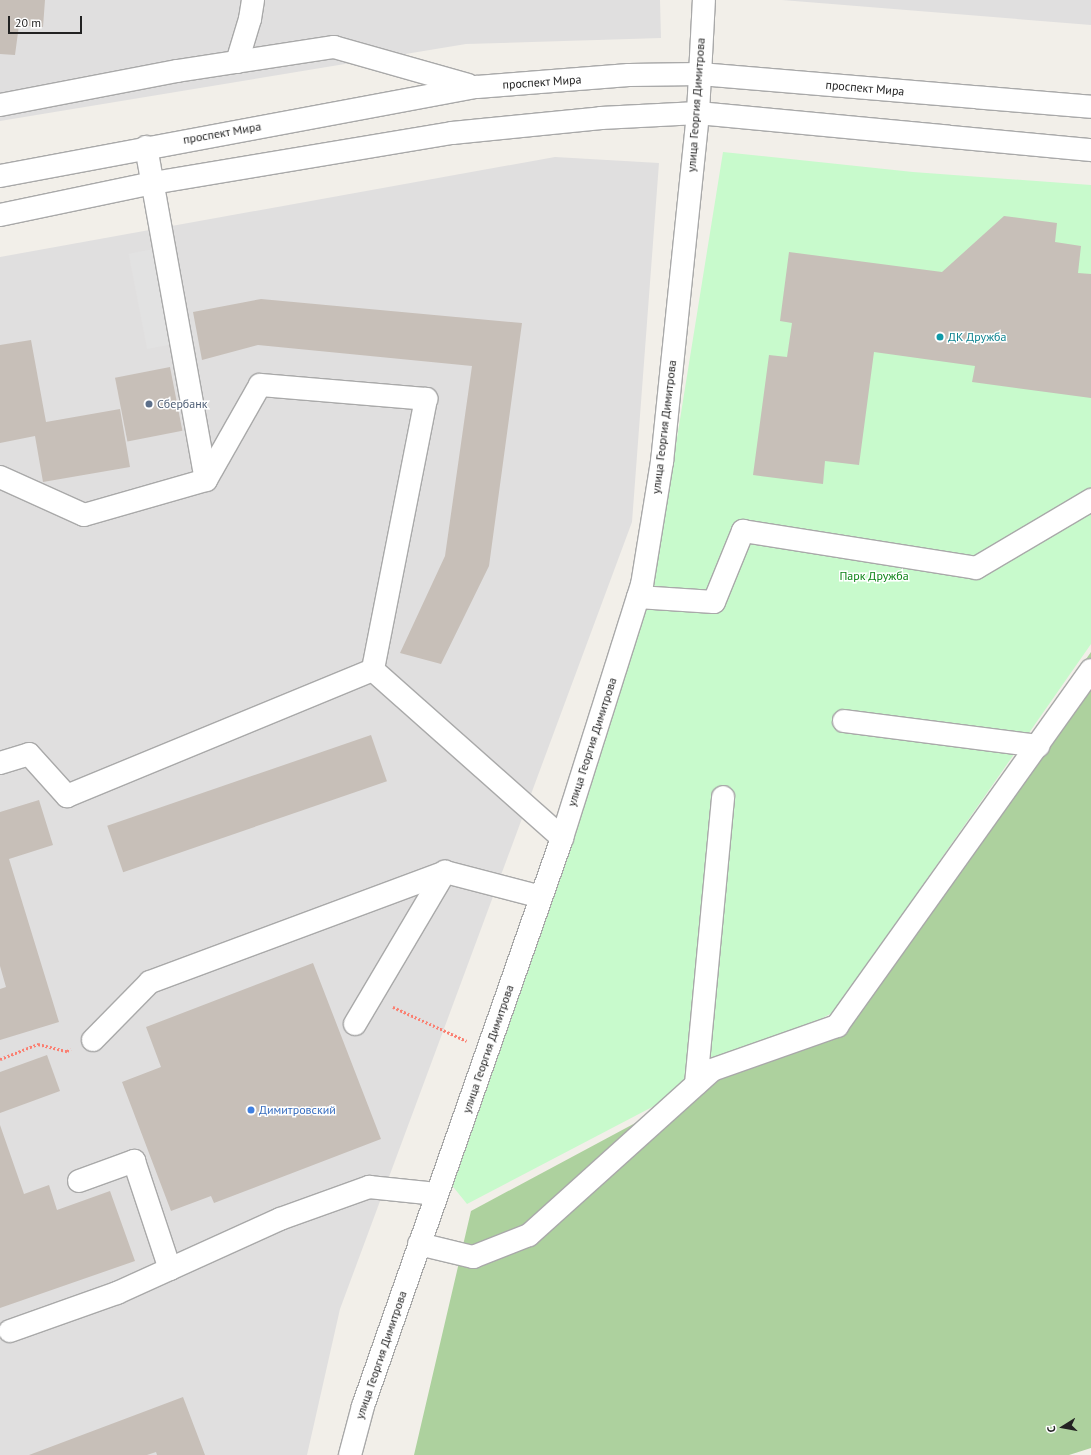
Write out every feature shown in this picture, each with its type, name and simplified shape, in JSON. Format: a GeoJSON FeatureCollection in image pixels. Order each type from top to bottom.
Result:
{"type":"FeatureCollection","features":[{"type":"Feature","properties":{"kind":"street"},"geometry":{"type":"LineString","coordinates":[[237,62],[250,19],[252,0]]}},
{"type":"Feature","properties":{"kind":"street","name":"улица Георгия Димитрова"},"geometry":{"type":"LineString","coordinates":[[350,1455],[363,1406],[562,838],[638,597],[662,462],[698,113],[704,0]]}},
{"type":"Feature","properties":{"kind":"street"},"geometry":{"type":"LineString","coordinates":[[0,105],[237,62],[334,47],[477,87]]}},
{"type":"Feature","properties":{"kind":"street","name":"проспект Мира"},"geometry":{"type":"LineString","coordinates":[[0,176],[146,147],[477,87],[700,74],[1091,107]]}},
{"type":"Feature","properties":{"kind":"street"},"geometry":{"type":"LineString","coordinates":[[0,215],[153,183],[452,133],[601,118],[698,113],[1091,150]]}},
{"type":"Feature","properties":{"kind":"street"},"geometry":{"type":"LineString","coordinates":[[146,147],[206,480]]}},
{"type":"Feature","properties":{"kind":"street"},"geometry":{"type":"LineString","coordinates":[[0,477],[84,515],[206,480],[260,385],[426,399],[373,670]]}},
{"type":"Feature","properties":{"kind":"street"},"geometry":{"type":"LineString","coordinates":[[638,597],[714,602],[743,531],[976,568],[1091,500]]}},
{"type":"Feature","properties":{"kind":"street"},"geometry":{"type":"LineString","coordinates":[[0,763],[28,754],[67,796],[373,670]]}},
{"type":"Feature","properties":{"kind":"street"},"geometry":{"type":"LineString","coordinates":[[373,670],[562,838]]}},
{"type":"Feature","properties":{"kind":"street"},"geometry":{"type":"LineString","coordinates":[[419,1244],[473,1257],[529,1234],[712,1070],[837,1026],[1091,670]]}},
{"type":"Feature","properties":{"kind":"street"},"geometry":{"type":"LineString","coordinates":[[844,721],[1038,746]]}},
{"type":"Feature","properties":{"kind":"street"},"geometry":{"type":"LineString","coordinates":[[696,1084],[723,797]]}},
{"type":"Feature","properties":{"kind":"street"},"geometry":{"type":"LineString","coordinates":[[93,1040],[150,982],[445,872],[541,897]]}},
{"type":"Feature","properties":{"kind":"street"},"geometry":{"type":"LineString","coordinates":[[355,1024],[445,872]]}},
{"type":"Feature","properties":{"kind":"street"},"geometry":{"type":"LineString","coordinates":[[79,1181],[134,1161],[170,1269]]}},
{"type":"Feature","properties":{"kind":"street"},"geometry":{"type":"LineString","coordinates":[[10,1331],[117,1293],[280,1219],[369,1187],[437,1194]]}},
{"type":"Feature","properties":{"kind":"path"},"geometry":{"type":"LineString","coordinates":[[371,997],[487,1051]]}},
{"type":"Feature","properties":{"kind":"path"},"geometry":{"type":"LineString","coordinates":[[0,1059],[38,1044],[66,1051],[93,1040]]}},
{"type":"Feature","properties":{"kind":"shaded area"},"geometry":{"type":"Polygon","coordinates":[[[0,0],[660,0],[661,38],[466,44],[0,121],[0,0]]]}},
{"type":"Feature","properties":{"kind":"shaded area"},"geometry":{"type":"Polygon","coordinates":[[[782,0],[1091,0],[1091,25],[782,0]]]}},
{"type":"Feature","properties":{"kind":"shaded area"},"geometry":{"type":"Polygon","coordinates":[[[555,157],[659,163],[632,522],[340,1309],[307,1455],[0,1455],[0,257],[555,157]]]}},
{"type":"Feature","properties":{"kind":"shaded area"},"geometry":{"type":"Polygon","coordinates":[[[164,247],[183,342],[147,349],[129,254],[164,247]]]}},
{"type":"Feature","properties":{"kind":"green space","name":"Парк Дружба"},"geometry":{"type":"Polygon","coordinates":[[[723,152],[913,172],[1091,185],[1091,644],[834,1012],[467,1204],[450,1183],[654,581],[723,152]]]}},
{"type":"Feature","properties":{"kind":"green space"},"geometry":{"type":"Polygon","coordinates":[[[1091,652],[1091,1448],[1069,1455],[414,1455],[471,1211],[835,1016],[1091,652]]]}},
{"type":"Feature","properties":{"kind":"building"},"geometry":{"type":"Polygon","coordinates":[[[0,0],[45,0],[43,27],[19,25],[15,55],[0,54],[0,0]]]}},
{"type":"Feature","properties":{"kind":"building","name":"ДК Дружба"},"geometry":{"type":"Polygon","coordinates":[[[1004,216],[1057,223],[1055,242],[1081,246],[1078,273],[1091,274],[1091,398],[972,382],[975,366],[874,352],[859,465],[825,461],[823,484],[753,475],[769,355],[787,357],[792,323],[780,321],[789,252],[942,272],[1004,216]]]}},
{"type":"Feature","properties":{"kind":"building"},"geometry":{"type":"Polygon","coordinates":[[[261,299],[522,323],[489,566],[441,664],[400,653],[445,556],[472,366],[258,345],[202,360],[193,312],[261,299]]]}},
{"type":"Feature","properties":{"kind":"building"},"geometry":{"type":"Polygon","coordinates":[[[31,340],[46,422],[120,409],[130,467],[43,482],[35,436],[0,443],[0,345],[31,340]]]}},
{"type":"Feature","properties":{"kind":"building","name":"Сбербанк"},"geometry":{"type":"Polygon","coordinates":[[[170,367],[182,431],[127,441],[115,378],[170,367]]]}},
{"type":"Feature","properties":{"kind":"building"},"geometry":{"type":"Polygon","coordinates":[[[371,735],[387,781],[123,872],[107,826],[371,735]]]}},
{"type":"Feature","properties":{"kind":"building"},"geometry":{"type":"Polygon","coordinates":[[[39,800],[53,845],[9,859],[59,1022],[0,1040],[0,989],[6,987],[0,966],[0,812],[39,800]]]}},
{"type":"Feature","properties":{"kind":"building","name":"Димитровский"},"geometry":{"type":"Polygon","coordinates":[[[313,963],[381,1139],[214,1203],[211,1196],[171,1211],[122,1082],[161,1067],[146,1027],[313,963]]]}},
{"type":"Feature","properties":{"kind":"building"},"geometry":{"type":"Polygon","coordinates":[[[47,1055],[60,1091],[0,1113],[0,1072],[47,1055]]]}},
{"type":"Feature","properties":{"kind":"building"},"geometry":{"type":"Polygon","coordinates":[[[0,1125],[24,1194],[49,1185],[57,1210],[110,1191],[135,1261],[0,1308],[0,1125]]]}},
{"type":"Feature","properties":{"kind":"building"},"geometry":{"type":"Polygon","coordinates":[[[183,1397],[205,1455],[157,1455],[156,1452],[147,1455],[29,1455],[183,1397]]]}},
{"type":"Feature","properties":{"kind":"place","name":"ДК Дружба"},"geometry":{"type":"Point","coordinates":[940,337]}},
{"type":"Feature","properties":{"kind":"place","name":"Сбербанк"},"geometry":{"type":"Point","coordinates":[149,404]}},
{"type":"Feature","properties":{"kind":"place","name":"Димитровский"},"geometry":{"type":"Point","coordinates":[251,1110]}}]}
